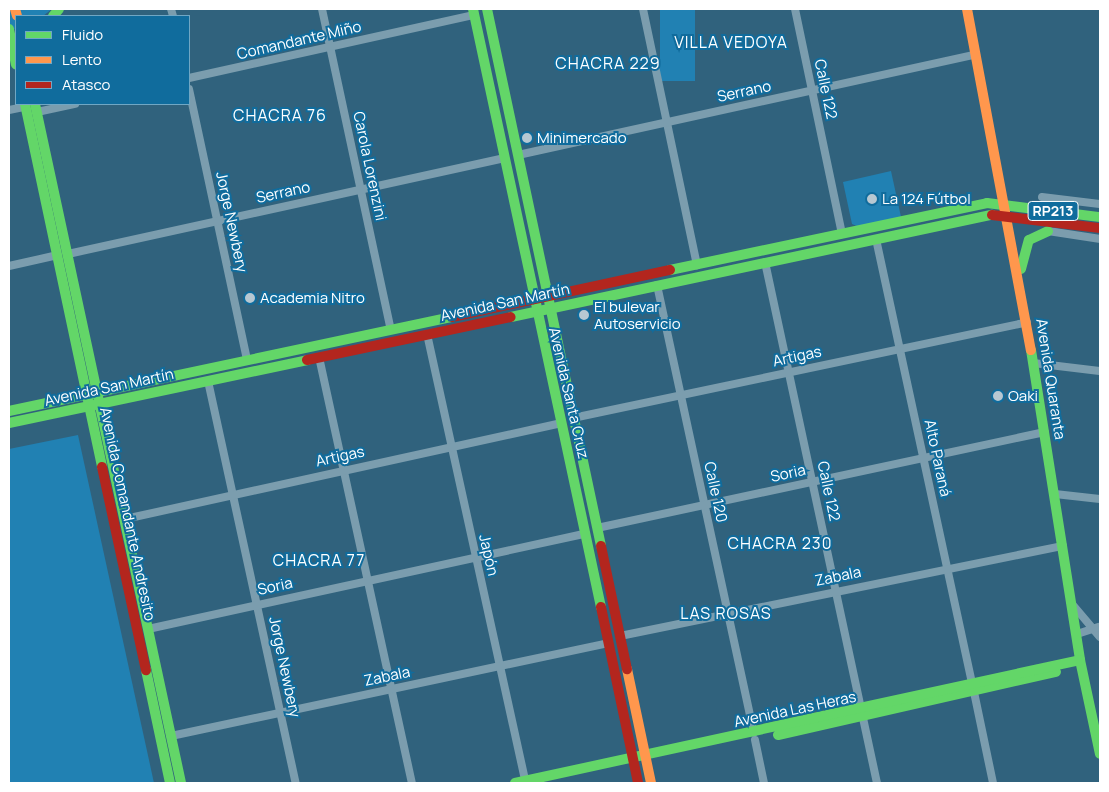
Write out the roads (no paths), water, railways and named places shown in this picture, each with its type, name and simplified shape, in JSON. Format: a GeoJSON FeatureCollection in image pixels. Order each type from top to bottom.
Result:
{"type":"FeatureCollection","features":[{"type":"Feature","properties":{"kind":"main road","name":"Avenida Santa Cruz"},"geometry":{"type":"LineString","coordinates":[[487,9],[651,783]]}},
{"type":"Feature","properties":{"kind":"main road","name":"Avenida Quaranta"},"geometry":{"type":"LineString","coordinates":[[967,9],[1020,279],[1081,663],[1100,754]]}},
{"type":"Feature","properties":{"kind":"main road","name":"Avenida Santa Cruz"},"geometry":{"type":"LineString","coordinates":[[473,12],[533,300],[638,783]]}},
{"type":"Feature","properties":{"kind":"main road"},"geometry":{"type":"LineString","coordinates":[[11,34],[13,58]]}},
{"type":"Feature","properties":{"kind":"main road","name":"Avenida Comandante Andresito"},"geometry":{"type":"LineString","coordinates":[[30,107],[92,393],[125,519],[180,783]]}},
{"type":"Feature","properties":{"kind":"main road","name":"Avenida San Martín"},"geometry":{"type":"LineString","coordinates":[[9,411],[987,203],[1006,204]]}},
{"type":"Feature","properties":{"kind":"main road","name":"RP213"},"geometry":{"type":"LineString","coordinates":[[1006,204],[1100,218]]}},
{"type":"Feature","properties":{"kind":"main road","name":"Avenida San Martín"},"geometry":{"type":"LineString","coordinates":[[9,423],[989,215],[1008,217]]}},
{"type":"Feature","properties":{"kind":"main road","name":"RP213"},"geometry":{"type":"LineString","coordinates":[[1008,217],[1100,228]]}},
{"type":"Feature","properties":{"kind":"main road"},"geometry":{"type":"LineString","coordinates":[[1020,279],[1029,240],[1048,231]]}},
{"type":"Feature","properties":{"kind":"main road","name":"Avenida Comandante Andresito"},"geometry":{"type":"LineString","coordinates":[[95,405],[170,783]]}},
{"type":"Feature","properties":{"kind":"main road","name":"Avenida Las Heras"},"geometry":{"type":"LineString","coordinates":[[544,783],[646,759],[862,714],[1081,663]]}},
{"type":"Feature","properties":{"kind":"main road","name":"Avenida Las Heras"},"geometry":{"type":"LineString","coordinates":[[520,782],[633,762]]}},
{"type":"Feature","properties":{"kind":"street","name":"Carola Lorenzini"},"geometry":{"type":"LineString","coordinates":[[322,9],[391,330]]}},
{"type":"Feature","properties":{"kind":"street"},"geometry":{"type":"LineString","coordinates":[[643,9],[697,265]]}},
{"type":"Feature","properties":{"kind":"street","name":"Calle 122"},"geometry":{"type":"LineString","coordinates":[[794,9],[842,234]]}},
{"type":"Feature","properties":{"kind":"street","name":"Comandante Miño"},"geometry":{"type":"LineString","coordinates":[[190,78],[330,47],[473,12]]}},
{"type":"Feature","properties":{"kind":"street","name":"Serrano"},"geometry":{"type":"LineString","coordinates":[[518,155],[976,54]]}},
{"type":"Feature","properties":{"kind":"street","name":"Jorge Newbery"},"geometry":{"type":"LineString","coordinates":[[190,94],[247,360]]}},
{"type":"Feature","properties":{"kind":"street"},"geometry":{"type":"LineString","coordinates":[[9,110],[60,105]]}},
{"type":"Feature","properties":{"kind":"street","name":"Serrano"},"geometry":{"type":"LineString","coordinates":[[9,266],[504,158]]}},
{"type":"Feature","properties":{"kind":"street"},"geometry":{"type":"LineString","coordinates":[[1042,197],[1100,204]]}},
{"type":"Feature","properties":{"kind":"street"},"geometry":{"type":"LineString","coordinates":[[1085,226],[1098,238]]}},
{"type":"Feature","properties":{"kind":"street"},"geometry":{"type":"LineString","coordinates":[[1048,231],[1098,238]]}},
{"type":"Feature","properties":{"kind":"street","name":"Alto Paraná"},"geometry":{"type":"LineString","coordinates":[[876,239],[993,783]]}},
{"type":"Feature","properties":{"kind":"street","name":"Calle 122"},"geometry":{"type":"LineString","coordinates":[[765,262],[877,783]]}},
{"type":"Feature","properties":{"kind":"street","name":"Calle 120"},"geometry":{"type":"LineString","coordinates":[[657,285],[764,783]]}},
{"type":"Feature","properties":{"kind":"street","name":"Artigas"},"geometry":{"type":"LineString","coordinates":[[573,418],[1026,322]]}},
{"type":"Feature","properties":{"kind":"street","name":"Japón"},"geometry":{"type":"LineString","coordinates":[[427,334],[501,666],[520,782]]}},
{"type":"Feature","properties":{"kind":"street"},"geometry":{"type":"LineString","coordinates":[[318,357],[412,783]]}},
{"type":"Feature","properties":{"kind":"street"},"geometry":{"type":"LineString","coordinates":[[1033,363],[1100,371]]}},
{"type":"Feature","properties":{"kind":"street","name":"Jorge Newbery"},"geometry":{"type":"LineString","coordinates":[[208,381],[296,783]]}},
{"type":"Feature","properties":{"kind":"street","name":"Artigas"},"geometry":{"type":"LineString","coordinates":[[125,519],[561,423]]}},
{"type":"Feature","properties":{"kind":"street","name":"Soria"},"geometry":{"type":"LineString","coordinates":[[597,528],[1044,432]]}},
{"type":"Feature","properties":{"kind":"street"},"geometry":{"type":"LineString","coordinates":[[1055,494],[1100,499]]}},
{"type":"Feature","properties":{"kind":"street","name":"Soria"},"geometry":{"type":"LineString","coordinates":[[148,629],[258,603],[476,559],[585,534]]}},
{"type":"Feature","properties":{"kind":"street","name":"Zabala"},"geometry":{"type":"LineString","coordinates":[[620,636],[947,567],[1063,546]]}},
{"type":"Feature","properties":{"kind":"street"},"geometry":{"type":"LineString","coordinates":[[1072,604],[1098,626],[1100,637]]}},
{"type":"Feature","properties":{"kind":"street"},"geometry":{"type":"LineString","coordinates":[[1077,634],[1098,626]]}},
{"type":"Feature","properties":{"kind":"street","name":"Zabala"},"geometry":{"type":"LineString","coordinates":[[171,736],[608,644]]}},
{"type":"Feature","properties":{"kind":"place","name":"Minimercado"},"geometry":{"type":"Point","coordinates":[527,138]}},
{"type":"Feature","properties":{"kind":"place","name":"La 124 Fútbol"},"geometry":{"type":"Point","coordinates":[872,199]}},
{"type":"Feature","properties":{"kind":"place","name":"Academia Nitro"},"geometry":{"type":"Point","coordinates":[250,298]}},
{"type":"Feature","properties":{"kind":"place","name":"El bulevar Autoservicio"},"geometry":{"type":"Point","coordinates":[584,315]}},
{"type":"Feature","properties":{"kind":"place","name":"Oaki"},"geometry":{"type":"Point","coordinates":[998,396]}},
{"type":"Feature","properties":{"kind":"district","name":"VILLA VEDOYA"},"geometry":{"type":"Point","coordinates":[731,42]}},
{"type":"Feature","properties":{"kind":"district","name":"CHACRA 229"},"geometry":{"type":"Point","coordinates":[608,63]}},
{"type":"Feature","properties":{"kind":"district","name":"CHACRA 76"},"geometry":{"type":"Point","coordinates":[280,115]}},
{"type":"Feature","properties":{"kind":"district","name":"CHACRA 230"},"geometry":{"type":"Point","coordinates":[780,543]}},
{"type":"Feature","properties":{"kind":"district","name":"CHACRA 77"},"geometry":{"type":"Point","coordinates":[319,560]}},
{"type":"Feature","properties":{"kind":"district","name":"LAS ROSAS"},"geometry":{"type":"Point","coordinates":[726,613]}}]}
